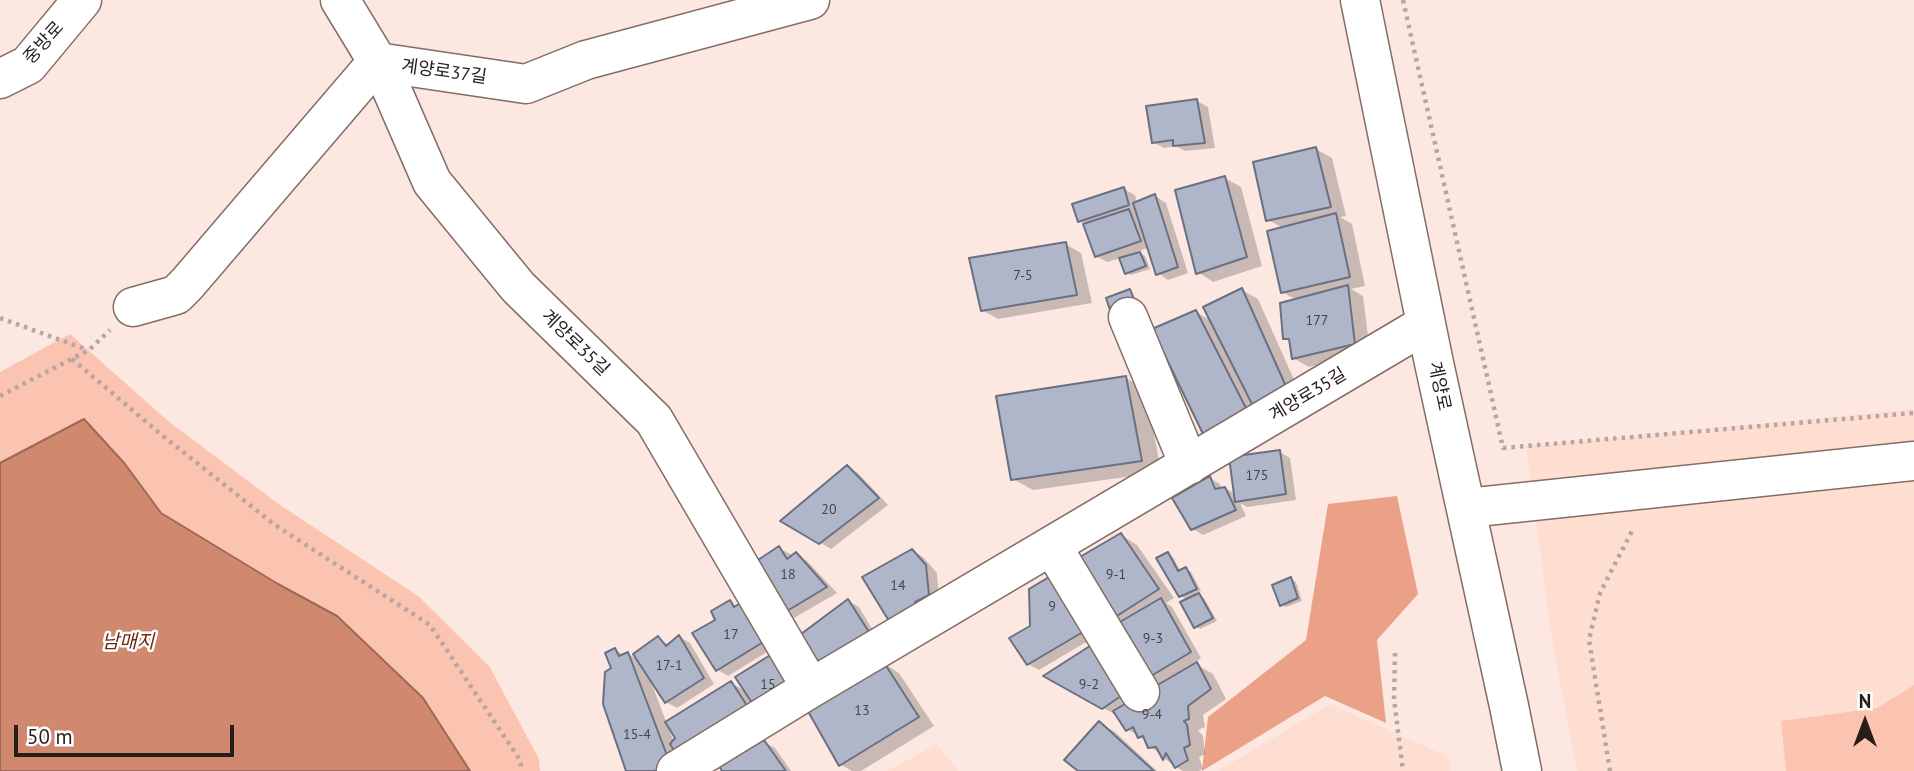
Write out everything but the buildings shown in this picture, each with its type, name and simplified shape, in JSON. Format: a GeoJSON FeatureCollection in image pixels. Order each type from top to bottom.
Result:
{"type":"FeatureCollection","features":[{"type":"Feature","properties":{"kind":"street","name":"중방로"},"geometry":{"type":"LineString","coordinates":[[0,79],[28,65],[82,0]]}},
{"type":"Feature","properties":{"kind":"street","name":"계양로35길"},"geometry":{"type":"LineString","coordinates":[[340,0],[385,74],[432,182],[518,287],[654,420],[811,688]]}},
{"type":"Feature","properties":{"kind":"street","name":"계양로37길"},"geometry":{"type":"LineString","coordinates":[[133,307],[176,295],[187,284],[377,62],[526,84],[586,60],[810,0]]}},
{"type":"Feature","properties":{"kind":"street","name":"계양로"},"geometry":{"type":"LineString","coordinates":[[1360,0],[1521,771]]}},
{"type":"Feature","properties":{"kind":"street"},"geometry":{"type":"LineString","coordinates":[[1128,317],[1189,465]]}},
{"type":"Feature","properties":{"kind":"street","name":"계양로35길"},"geometry":{"type":"LineString","coordinates":[[676,771],[811,688],[1426,324]]}},
{"type":"Feature","properties":{"kind":"street"},"geometry":{"type":"LineString","coordinates":[[1466,508],[1914,461]]}},
{"type":"Feature","properties":{"kind":"street"},"geometry":{"type":"LineString","coordinates":[[1052,546],[1140,692]]}},
{"type":"Feature","properties":{"kind":"path"},"geometry":{"type":"LineString","coordinates":[[1403,0],[1503,449],[1914,413]]}},
{"type":"Feature","properties":{"kind":"path"},"geometry":{"type":"LineString","coordinates":[[0,396],[89,350],[133,307]]}},
{"type":"Feature","properties":{"kind":"path"},"geometry":{"type":"LineString","coordinates":[[0,318],[89,350]]}},
{"type":"Feature","properties":{"kind":"path"},"geometry":{"type":"LineString","coordinates":[[72,359],[275,525],[430,625],[520,760],[522,771]]}},
{"type":"Feature","properties":{"kind":"path"},"geometry":{"type":"LineString","coordinates":[[1610,771],[1589,640],[1600,593],[1632,531]]}},
{"type":"Feature","properties":{"kind":"path"},"geometry":{"type":"LineString","coordinates":[[1395,653],[1394,699],[1403,771]]}},
{"type":"Feature","properties":{"kind":"shaded area","name":"남매지"},"geometry":{"type":"Polygon","coordinates":[[[70,334],[168,421],[280,505],[418,596],[489,666],[539,759],[540,771],[0,771],[0,372],[70,334]]]}},
{"type":"Feature","properties":{"kind":"shaded area"},"geometry":{"type":"Polygon","coordinates":[[[1914,409],[1914,771],[1577,771],[1552,640],[1526,446],[1914,409]]]}},
{"type":"Feature","properties":{"kind":"shaded area"},"geometry":{"type":"Polygon","coordinates":[[[1397,496],[1418,594],[1377,640],[1386,723],[1325,696],[1202,771],[1208,717],[1306,640],[1328,504],[1397,496]]]}},
{"type":"Feature","properties":{"kind":"shaded area"},"geometry":{"type":"Polygon","coordinates":[[[1914,685],[1914,771],[1786,771],[1781,721],[1877,708],[1914,685]]]}},
{"type":"Feature","properties":{"kind":"shaded area"},"geometry":{"type":"Polygon","coordinates":[[[1330,704],[1449,757],[1450,771],[1218,771],[1330,704]]]}},
{"type":"Feature","properties":{"kind":"shaded area"},"geometry":{"type":"Polygon","coordinates":[[[937,744],[958,771],[887,771],[937,744]]]}},
{"type":"Feature","properties":{"kind":"water","name":"남매지"},"geometry":{"type":"Polygon","coordinates":[[[84,419],[125,464],[161,513],[278,584],[337,616],[423,698],[470,771],[0,771],[0,463],[84,419]]]}}]}
